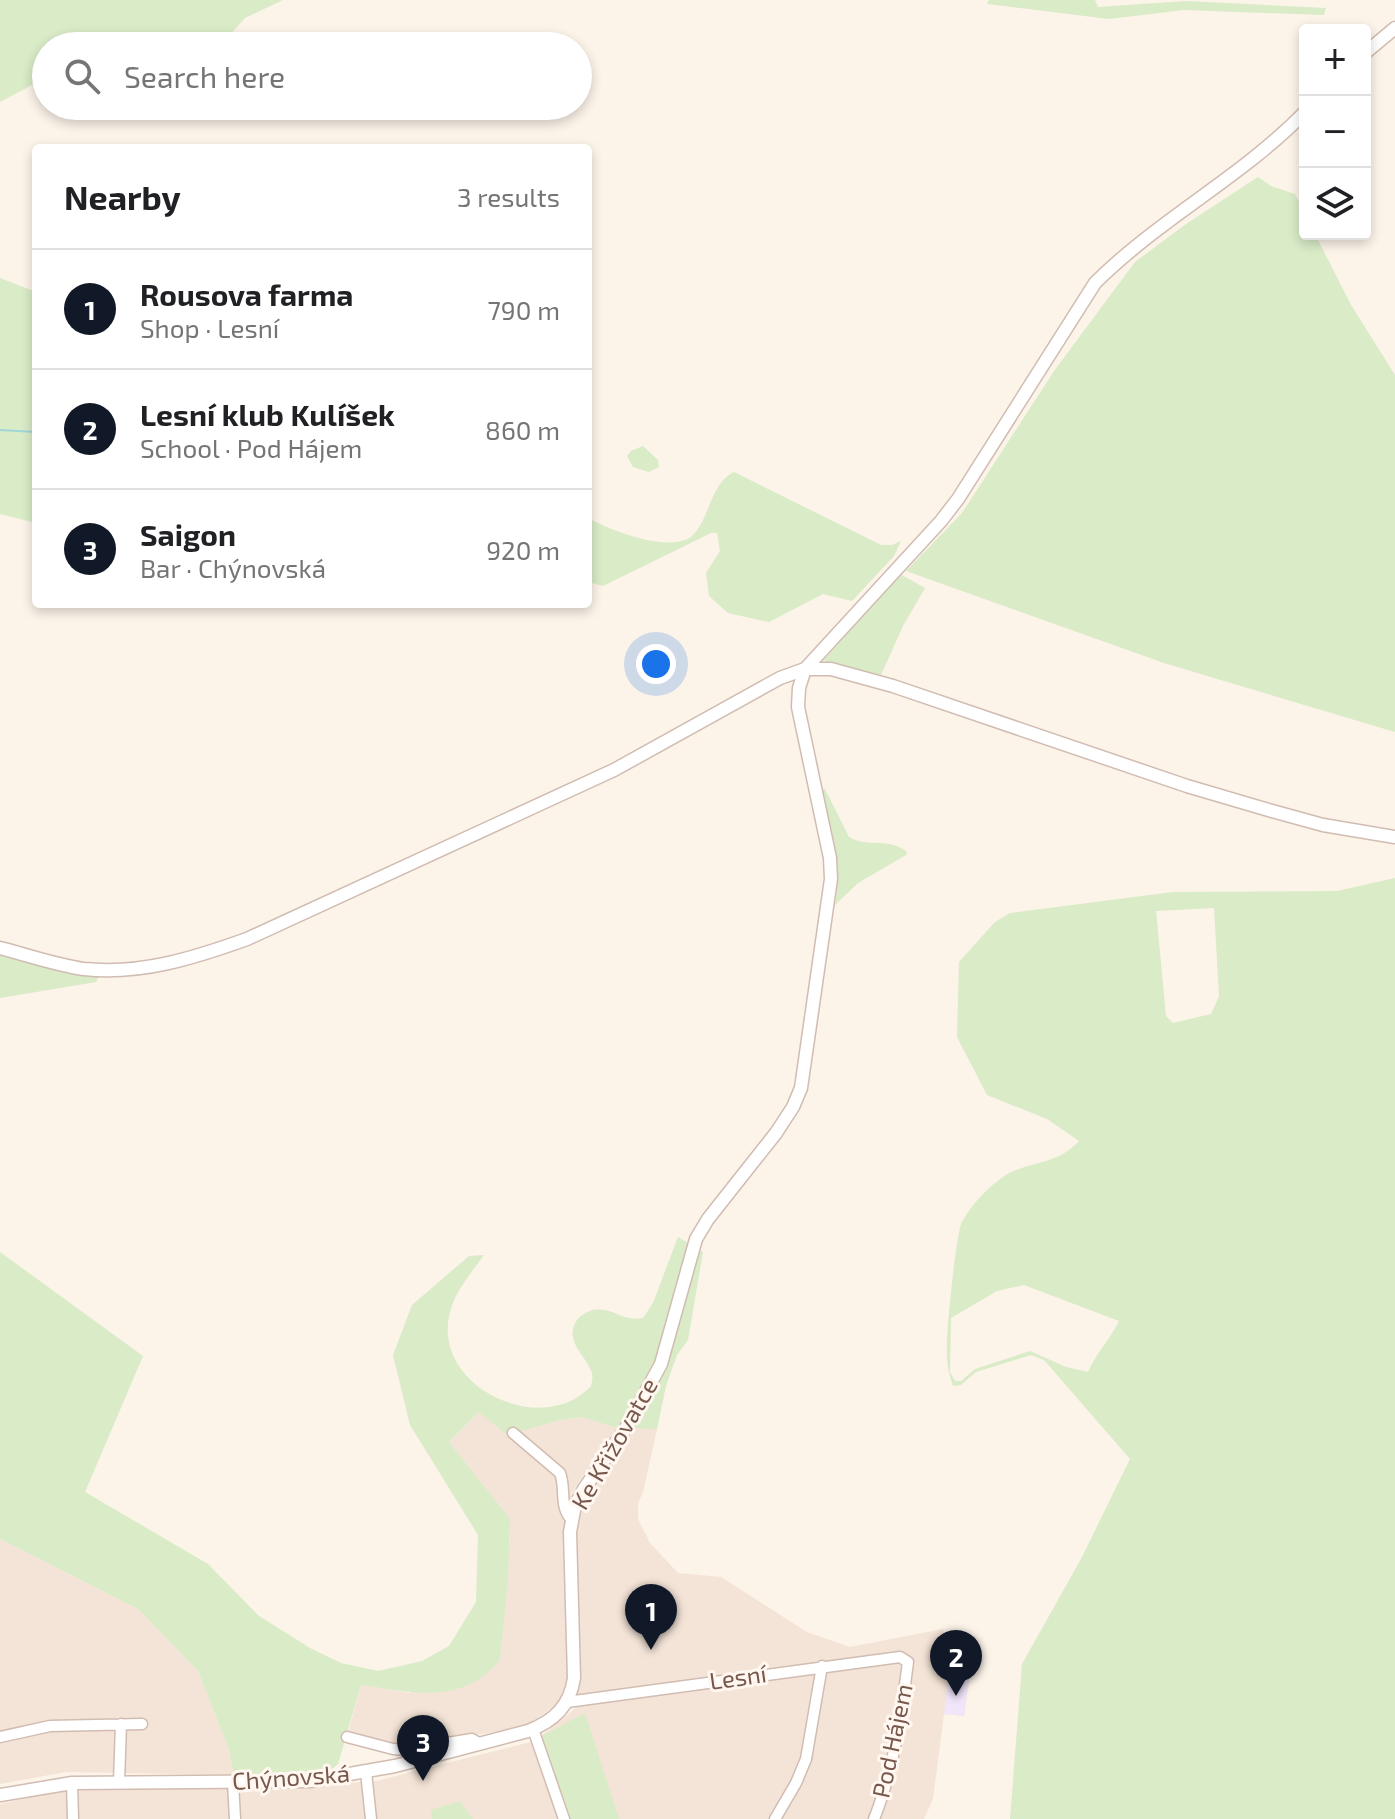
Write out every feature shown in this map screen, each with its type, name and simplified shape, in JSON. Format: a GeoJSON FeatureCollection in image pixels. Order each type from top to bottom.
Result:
{"type":"FeatureCollection","features":[{"type":"Feature","properties":{"kind":"street"},"geometry":{"type":"LineString","coordinates":[[1371,48],[1395,28]]}},
{"type":"Feature","properties":{"kind":"street"},"geometry":{"type":"LineString","coordinates":[[805,669],[958,499],[1095,283],[1162,224],[1266,150],[1299,118]]}},
{"type":"Feature","properties":{"kind":"street"},"geometry":{"type":"LineString","coordinates":[[0,948],[72,967],[117,971],[177,962],[211,952],[247,939],[614,770],[780,678],[805,669],[831,669],[893,686],[1187,786],[1272,811],[1323,825],[1395,837]]}},
{"type":"Feature","properties":{"kind":"street","name":"Ke Křižovatce"},"geometry":{"type":"LineString","coordinates":[[567,1702],[574,1670],[571,1519],[579,1497],[626,1428],[661,1364],[696,1239],[708,1219],[776,1133],[801,1088],[831,879],[830,858],[798,707],[799,688],[805,669]]}},
{"type":"Feature","properties":{"kind":"street"},"geometry":{"type":"LineString","coordinates":[[513,1433],[560,1473],[564,1506],[571,1519]]}},
{"type":"Feature","properties":{"kind":"street","name":"Lesní"},"geometry":{"type":"LineString","coordinates":[[567,1702],[822,1666],[900,1657],[908,1662]]}},
{"type":"Feature","properties":{"kind":"street","name":"Pod Hájem"},"geometry":{"type":"LineString","coordinates":[[874,1819],[884,1795],[899,1727],[908,1662]]}},
{"type":"Feature","properties":{"kind":"street"},"geometry":{"type":"LineString","coordinates":[[775,1819],[806,1759],[822,1666]]}},
{"type":"Feature","properties":{"kind":"street","name":"Chýnovská"},"geometry":{"type":"LineString","coordinates":[[0,1795],[72,1783],[310,1781],[366,1772],[533,1729],[556,1716],[567,1702]]}},
{"type":"Feature","properties":{"kind":"street"},"geometry":{"type":"LineString","coordinates":[[119,1782],[121,1724]]}},
{"type":"Feature","properties":{"kind":"street"},"geometry":{"type":"LineString","coordinates":[[0,1737],[50,1726],[142,1724]]}},
{"type":"Feature","properties":{"kind":"street"},"geometry":{"type":"LineString","coordinates":[[533,1729],[564,1819]]}},
{"type":"Feature","properties":{"kind":"street"},"geometry":{"type":"LineString","coordinates":[[347,1737],[405,1750],[472,1739],[480,1744]]}},
{"type":"Feature","properties":{"kind":"street"},"geometry":{"type":"LineString","coordinates":[[366,1772],[371,1819]]}},
{"type":"Feature","properties":{"kind":"street"},"geometry":{"type":"LineString","coordinates":[[233,1782],[235,1819]]}},
{"type":"Feature","properties":{"kind":"street"},"geometry":{"type":"LineString","coordinates":[[72,1783],[73,1819]]}},
{"type":"Feature","properties":{"kind":"shaded area"},"geometry":{"type":"Polygon","coordinates":[[[479,1412],[556,1421],[583,1417],[617,1428],[571,1494],[564,1528],[568,1680],[557,1704],[525,1727],[395,1748],[348,1733],[361,1685],[409,1693],[500,1660],[508,1583],[510,1520],[449,1442],[479,1412]]]}},
{"type":"Feature","properties":{"kind":"shaded area"},"geometry":{"type":"Polygon","coordinates":[[[631,1427],[657,1429],[638,1503],[638,1519],[650,1543],[678,1573],[721,1577],[807,1632],[850,1647],[943,1629],[950,1662],[970,1674],[964,1716],[944,1714],[933,1799],[924,1819],[0,1819],[0,1804],[67,1789],[291,1787],[376,1781],[535,1741],[578,1706],[574,1531],[582,1502],[631,1427]]]}},
{"type":"Feature","properties":{"kind":"shaded area"},"geometry":{"type":"Polygon","coordinates":[[[0,1539],[138,1609],[198,1671],[228,1747],[234,1775],[66,1772],[0,1784],[0,1539]]]}},
{"type":"Feature","properties":{"kind":"shaded area"},"geometry":{"type":"Polygon","coordinates":[[[949,1675],[969,1678],[964,1716],[944,1714],[949,1675]]]}},
{"type":"Feature","properties":{"kind":"green space"},"geometry":{"type":"Polygon","coordinates":[[[0,0],[283,0],[245,18],[232,32],[32,32],[32,85],[0,102],[0,0]]]}},
{"type":"Feature","properties":{"kind":"green space"},"geometry":{"type":"Polygon","coordinates":[[[989,0],[1095,0],[1098,7],[1186,1],[1326,8],[1324,15],[1184,10],[1109,19],[987,4],[989,0]]]}},
{"type":"Feature","properties":{"kind":"green space"},"geometry":{"type":"Polygon","coordinates":[[[1258,177],[1271,186],[1295,194],[1299,202],[1299,240],[1318,240],[1351,305],[1395,375],[1395,732],[1164,663],[906,571],[962,513],[1054,371],[1135,262],[1258,177]]]}},
{"type":"Feature","properties":{"kind":"green space"},"geometry":{"type":"Polygon","coordinates":[[[0,278],[32,290],[32,522],[0,514],[0,278]]]}},
{"type":"Feature","properties":{"kind":"green space"},"geometry":{"type":"Polygon","coordinates":[[[643,446],[658,460],[659,467],[649,472],[633,467],[627,456],[643,446]]]}},
{"type":"Feature","properties":{"kind":"green space"},"geometry":{"type":"Polygon","coordinates":[[[734,472],[881,545],[901,541],[894,556],[852,601],[823,594],[769,622],[728,613],[709,596],[706,573],[720,551],[717,533],[711,533],[603,586],[592,583],[592,520],[642,539],[658,542],[685,540],[700,526],[715,492],[734,472]]]}},
{"type":"Feature","properties":{"kind":"green space"},"geometry":{"type":"Polygon","coordinates":[[[900,574],[925,588],[903,626],[881,675],[823,661],[900,574]]]}},
{"type":"Feature","properties":{"kind":"green space"},"geometry":{"type":"Polygon","coordinates":[[[825,789],[849,837],[863,842],[893,845],[907,852],[858,883],[835,905],[836,861],[820,790],[825,789]]]}},
{"type":"Feature","properties":{"kind":"green space"},"geometry":{"type":"Polygon","coordinates":[[[1395,878],[1395,1819],[1010,1819],[1022,1664],[1081,1559],[1130,1459],[1044,1360],[1031,1355],[976,1372],[961,1385],[953,1386],[947,1360],[947,1334],[962,1222],[980,1197],[1003,1177],[1061,1155],[1079,1141],[1047,1119],[987,1095],[957,1037],[959,962],[995,922],[1010,913],[1173,892],[1337,891],[1395,878]],[[1214,908],[1156,911],[1166,1016],[1173,1023],[1211,1014],[1219,996],[1214,908]],[[1024,1285],[997,1291],[951,1318],[950,1372],[955,1381],[961,1381],[975,1369],[1030,1351],[1066,1367],[1088,1372],[1119,1321],[1024,1285]]]}},
{"type":"Feature","properties":{"kind":"green space"},"geometry":{"type":"Polygon","coordinates":[[[0,953],[99,976],[96,982],[0,998],[0,953]]]}},
{"type":"Feature","properties":{"kind":"green space"},"geometry":{"type":"Polygon","coordinates":[[[678,1237],[703,1252],[688,1340],[677,1355],[666,1386],[657,1429],[617,1428],[582,1417],[507,1435],[479,1412],[449,1442],[510,1519],[508,1583],[500,1660],[481,1678],[453,1690],[422,1693],[361,1685],[338,1764],[331,1770],[234,1775],[228,1747],[198,1671],[138,1609],[0,1539],[0,1252],[143,1356],[85,1492],[208,1564],[259,1616],[310,1648],[341,1663],[378,1671],[422,1661],[449,1646],[476,1602],[478,1535],[410,1425],[393,1355],[412,1305],[469,1256],[484,1255],[460,1289],[450,1312],[448,1339],[457,1363],[473,1382],[495,1397],[520,1406],[546,1407],[570,1401],[591,1386],[592,1379],[589,1366],[574,1341],[573,1328],[577,1320],[593,1310],[643,1318],[653,1303],[678,1237]]]}},
{"type":"Feature","properties":{"kind":"green space"},"geometry":{"type":"Polygon","coordinates":[[[585,1713],[619,1819],[568,1819],[538,1738],[585,1713]]]}},
{"type":"Feature","properties":{"kind":"green space"},"geometry":{"type":"Polygon","coordinates":[[[460,1801],[473,1819],[432,1819],[431,1810],[460,1801]]]}},
{"type":"Feature","properties":{"kind":"waterway"},"geometry":{"type":"LineString","coordinates":[[0,430],[32,432]]}},
{"type":"Feature","properties":{"kind":"place","name":"Rousova farma"},"geometry":{"type":"Point","coordinates":[651,1650]}},
{"type":"Feature","properties":{"kind":"place","name":"Lesní klub Kulíšek"},"geometry":{"type":"Point","coordinates":[956,1696]}},
{"type":"Feature","properties":{"kind":"place","name":"Saigon"},"geometry":{"type":"Point","coordinates":[423,1781]}}]}
